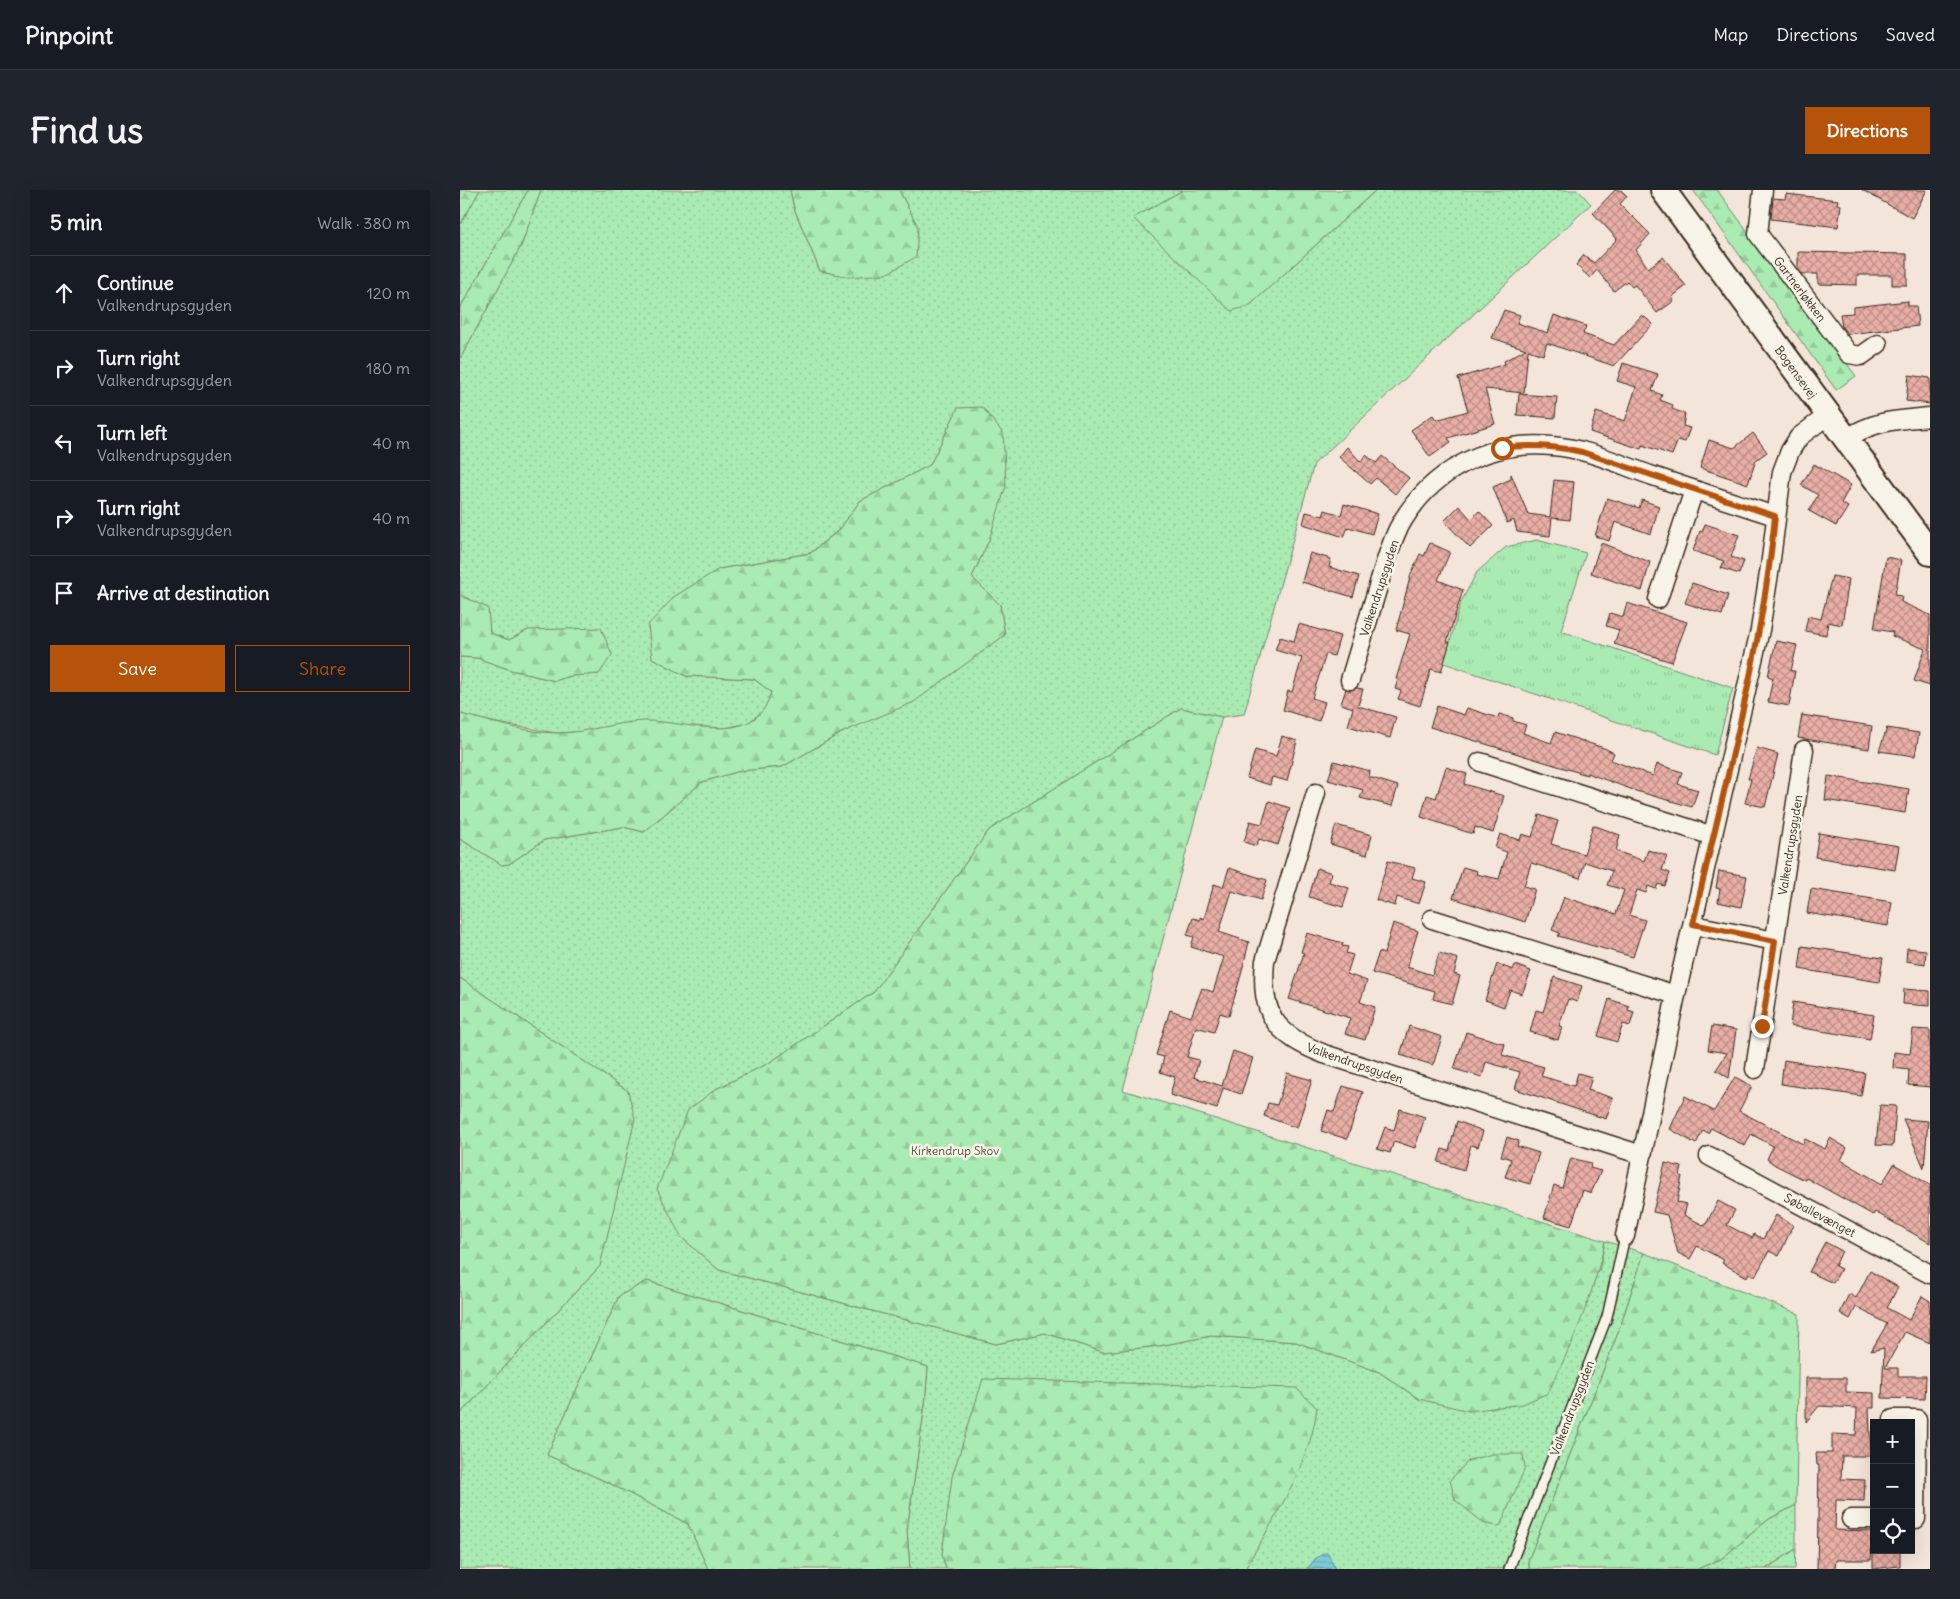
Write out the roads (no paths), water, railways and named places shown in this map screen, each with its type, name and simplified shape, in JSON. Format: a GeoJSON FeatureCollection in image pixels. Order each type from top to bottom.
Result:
{"type":"FeatureCollection","features":[{"type":"Feature","properties":{"kind":"main road","name":"Bogensevej"},"geometry":{"type":"LineString","coordinates":[[1663,190],[1930,553]]}},
{"type":"Feature","properties":{"kind":"street","name":"Gartnerløkken"},"geometry":{"type":"LineString","coordinates":[[1763,190],[1758,234],[1849,354],[1861,356],[1878,344]]}},
{"type":"Feature","properties":{"kind":"street","name":"Valkendrupsgyden"},"geometry":{"type":"LineString","coordinates":[[1625,1236],[1676,995],[1760,630],[1782,472],[1790,451],[1799,437],[1828,415]]}},
{"type":"Feature","properties":{"kind":"street"},"geometry":{"type":"LineString","coordinates":[[1846,439],[1860,430],[1881,422],[1930,417]]}},
{"type":"Feature","properties":{"kind":"street","name":"Valkendrupsgyden"},"geometry":{"type":"LineString","coordinates":[[1350,680],[1388,552],[1398,529],[1422,494],[1432,484],[1457,466],[1480,455],[1502,448],[1527,445],[1553,446],[1601,458],[1775,516]]}},
{"type":"Feature","properties":{"kind":"street"},"geometry":{"type":"LineString","coordinates":[[1658,599],[1694,490]]}},
{"type":"Feature","properties":{"kind":"street","name":"Valkendrupsgyden"},"geometry":{"type":"LineString","coordinates":[[1755,1069],[1804,750]]}},
{"type":"Feature","properties":{"kind":"street"},"geometry":{"type":"LineString","coordinates":[[1480,762],[1713,836]]}},
{"type":"Feature","properties":{"kind":"street","name":"Valkendrupsgyden"},"geometry":{"type":"LineString","coordinates":[[1316,793],[1265,961],[1263,982],[1266,1004],[1276,1024],[1296,1042],[1324,1054],[1642,1155]]}},
{"type":"Feature","properties":{"kind":"street"},"geometry":{"type":"LineString","coordinates":[[1432,919],[1676,995]]}},
{"type":"Feature","properties":{"kind":"street"},"geometry":{"type":"LineString","coordinates":[[1693,924],[1775,941]]}},
{"type":"Feature","properties":{"kind":"street","name":"Søballevænget"},"geometry":{"type":"LineString","coordinates":[[1709,1156],[1930,1274]]}},
{"type":"Feature","properties":{"kind":"street"},"geometry":{"type":"LineString","coordinates":[[1893,1419],[1917,1419],[1919,1520]]}},
{"type":"Feature","properties":{"kind":"street"},"geometry":{"type":"LineString","coordinates":[[1851,1519],[1870,1519]]}},
{"type":"Feature","properties":{"kind":"lane","name":"Valkendrupsgyden"},"geometry":{"type":"LineString","coordinates":[[1509,1569],[1607,1317],[1625,1236]]}},
{"type":"Feature","properties":{"kind":"water"},"geometry":{"type":"Polygon","coordinates":[[[1328,1553],[1335,1569],[1307,1569],[1316,1558],[1328,1553]]]}},
{"type":"Feature","properties":{"kind":"park label","name":"Kirkendrup Skov"},"geometry":{"type":"Point","coordinates":[955,1150]}}]}
